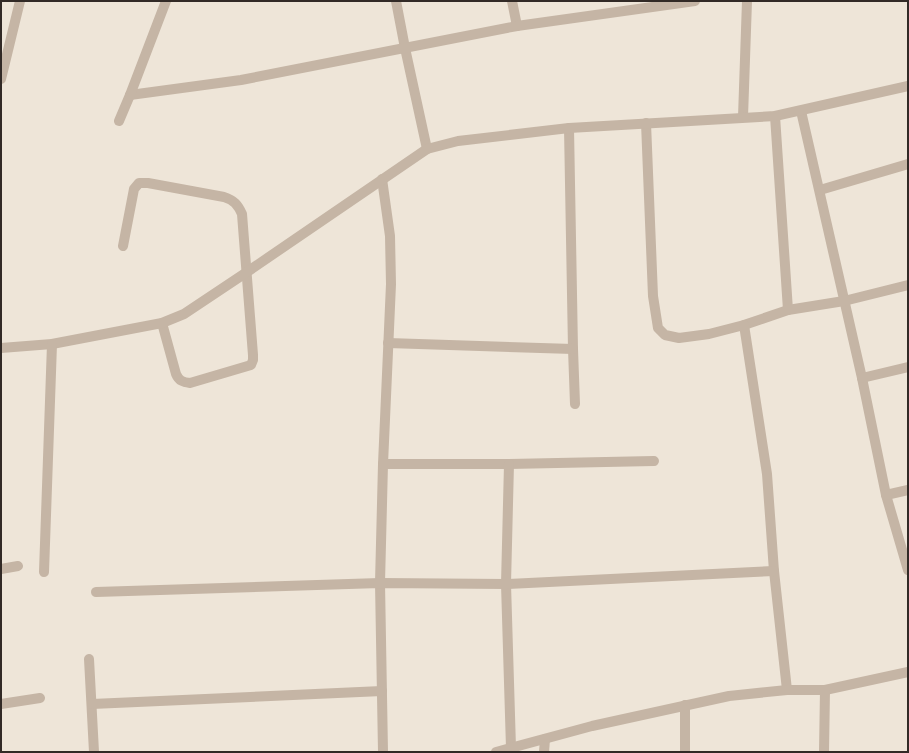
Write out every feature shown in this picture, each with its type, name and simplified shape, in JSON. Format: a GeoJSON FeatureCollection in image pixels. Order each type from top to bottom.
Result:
{"type":"FeatureCollection","features":[{"type":"Feature","properties":{"kind":"street"},"geometry":{"type":"LineString","coordinates":[[1,79],[20,1]]}},
{"type":"Feature","properties":{"kind":"street"},"geometry":{"type":"LineString","coordinates":[[119,121],[166,1]]}},
{"type":"Feature","properties":{"kind":"street"},"geometry":{"type":"LineString","coordinates":[[396,1],[427,149]]}},
{"type":"Feature","properties":{"kind":"street"},"geometry":{"type":"LineString","coordinates":[[512,1],[517,26]]}},
{"type":"Feature","properties":{"kind":"street"},"geometry":{"type":"LineString","coordinates":[[130,95],[241,80],[517,26],[692,1]]}},
{"type":"Feature","properties":{"kind":"street"},"geometry":{"type":"LineString","coordinates":[[743,117],[747,1]]}},
{"type":"Feature","properties":{"kind":"street"},"geometry":{"type":"LineString","coordinates":[[1,348],[52,344],[162,323],[184,314],[427,149],[458,141],[569,128],[775,116],[908,86]]}},
{"type":"Feature","properties":{"kind":"street"},"geometry":{"type":"LineString","coordinates":[[801,111],[862,378],[886,495],[908,568]]}},
{"type":"Feature","properties":{"kind":"street"},"geometry":{"type":"LineString","coordinates":[[775,116],[788,310]]}},
{"type":"Feature","properties":{"kind":"street"},"geometry":{"type":"LineString","coordinates":[[646,123],[652,296],[658,328],[665,335],[679,338],[709,334],[744,325],[788,310],[844,301],[908,285]]}},
{"type":"Feature","properties":{"kind":"street"},"geometry":{"type":"LineString","coordinates":[[569,128],[575,404]]}},
{"type":"Feature","properties":{"kind":"street"},"geometry":{"type":"LineString","coordinates":[[820,190],[908,164]]}},
{"type":"Feature","properties":{"kind":"street"},"geometry":{"type":"LineString","coordinates":[[382,179],[390,249],[391,284],[383,464],[380,583],[383,752]]}},
{"type":"Feature","properties":{"kind":"street"},"geometry":{"type":"LineString","coordinates":[[124,246],[134,189],[139,183],[148,183],[224,197],[232,199],[239,206],[242,214],[247,272],[253,355],[251,365],[190,383],[183,382],[176,374],[162,323]]}},
{"type":"Feature","properties":{"kind":"street"},"geometry":{"type":"LineString","coordinates":[[744,325],[767,474],[774,571],[787,690]]}},
{"type":"Feature","properties":{"kind":"street"},"geometry":{"type":"LineString","coordinates":[[388,343],[573,349]]}},
{"type":"Feature","properties":{"kind":"street"},"geometry":{"type":"LineString","coordinates":[[44,572],[52,344]]}},
{"type":"Feature","properties":{"kind":"street"},"geometry":{"type":"LineString","coordinates":[[862,378],[908,367]]}},
{"type":"Feature","properties":{"kind":"street"},"geometry":{"type":"LineString","coordinates":[[383,464],[510,464],[654,461]]}},
{"type":"Feature","properties":{"kind":"street"},"geometry":{"type":"LineString","coordinates":[[510,464],[506,584],[511,748]]}},
{"type":"Feature","properties":{"kind":"street"},"geometry":{"type":"LineString","coordinates":[[886,495],[908,490]]}},
{"type":"Feature","properties":{"kind":"street"},"geometry":{"type":"LineString","coordinates":[[1,569],[18,566]]}},
{"type":"Feature","properties":{"kind":"street"},"geometry":{"type":"LineString","coordinates":[[96,592],[380,583],[506,584],[774,571]]}},
{"type":"Feature","properties":{"kind":"street"},"geometry":{"type":"LineString","coordinates":[[89,659],[94,752]]}},
{"type":"Feature","properties":{"kind":"street"},"geometry":{"type":"LineString","coordinates":[[496,752],[592,726],[729,696],[787,690],[825,690],[908,672]]}},
{"type":"Feature","properties":{"kind":"street"},"geometry":{"type":"LineString","coordinates":[[824,752],[825,690]]}},
{"type":"Feature","properties":{"kind":"street"},"geometry":{"type":"LineString","coordinates":[[92,704],[382,691]]}},
{"type":"Feature","properties":{"kind":"street"},"geometry":{"type":"LineString","coordinates":[[1,704],[40,698]]}},
{"type":"Feature","properties":{"kind":"street"},"geometry":{"type":"LineString","coordinates":[[685,705],[685,752]]}},
{"type":"Feature","properties":{"kind":"street"},"geometry":{"type":"LineString","coordinates":[[544,752],[545,739]]}}]}
